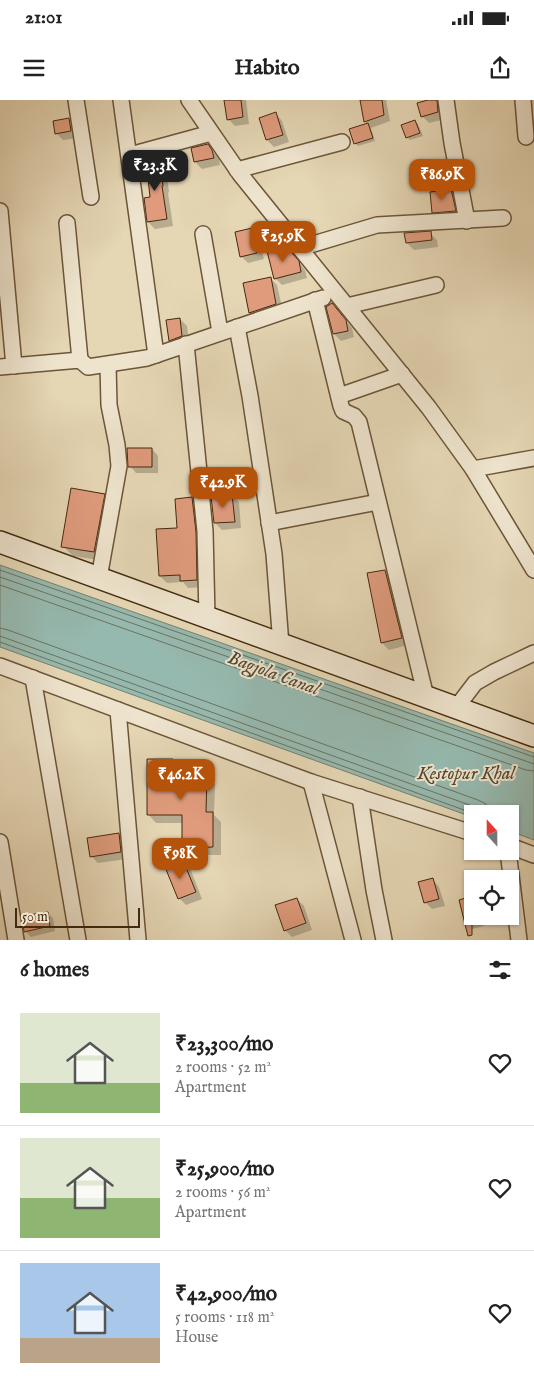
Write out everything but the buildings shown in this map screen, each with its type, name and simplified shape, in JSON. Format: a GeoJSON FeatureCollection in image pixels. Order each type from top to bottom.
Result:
{"type":"FeatureCollection","features":[{"type":"Feature","properties":{"kind":"street"},"geometry":{"type":"LineString","coordinates":[[76,100],[91,197]]}},
{"type":"Feature","properties":{"kind":"street"},"geometry":{"type":"LineString","coordinates":[[122,100],[156,355]]}},
{"type":"Feature","properties":{"kind":"street"},"geometry":{"type":"LineString","coordinates":[[189,100],[236,170],[429,408],[473,469],[534,570]]}},
{"type":"Feature","properties":{"kind":"street"},"geometry":{"type":"LineString","coordinates":[[446,100],[467,221]]}},
{"type":"Feature","properties":{"kind":"street"},"geometry":{"type":"LineString","coordinates":[[523,100],[526,136]]}},
{"type":"Feature","properties":{"kind":"street"},"geometry":{"type":"LineString","coordinates":[[130,156],[211,132]]}},
{"type":"Feature","properties":{"kind":"street"},"geometry":{"type":"LineString","coordinates":[[236,170],[342,142]]}},
{"type":"Feature","properties":{"kind":"street"},"geometry":{"type":"LineString","coordinates":[[0,211],[7,366],[80,360]]}},
{"type":"Feature","properties":{"kind":"street"},"geometry":{"type":"LineString","coordinates":[[300,248],[377,225],[503,218]]}},
{"type":"Feature","properties":{"kind":"street"},"geometry":{"type":"LineString","coordinates":[[67,222],[80,360],[88,367],[139,360],[156,355],[336,293]]}},
{"type":"Feature","properties":{"kind":"street"},"geometry":{"type":"LineString","coordinates":[[203,234],[220,332]]}},
{"type":"Feature","properties":{"kind":"street"},"geometry":{"type":"LineString","coordinates":[[347,306],[436,285]]}},
{"type":"Feature","properties":{"kind":"street"},"geometry":{"type":"LineString","coordinates":[[315,300],[343,411],[354,416],[359,422],[426,697]]}},
{"type":"Feature","properties":{"kind":"street"},"geometry":{"type":"LineString","coordinates":[[237,327],[250,396],[274,554],[281,645]]}},
{"type":"Feature","properties":{"kind":"street"},"geometry":{"type":"LineString","coordinates":[[186,344],[205,530],[206,618]]}},
{"type":"Feature","properties":{"kind":"street"},"geometry":{"type":"LineString","coordinates":[[99,578],[118,466],[117,445],[109,405],[108,365]]}},
{"type":"Feature","properties":{"kind":"street"},"geometry":{"type":"LineString","coordinates":[[338,396],[402,374]]}},
{"type":"Feature","properties":{"kind":"street"},"geometry":{"type":"LineString","coordinates":[[473,469],[534,458]]}},
{"type":"Feature","properties":{"kind":"street"},"geometry":{"type":"LineString","coordinates":[[269,523],[378,502]]}},
{"type":"Feature","properties":{"kind":"street"},"geometry":{"type":"LineString","coordinates":[[0,542],[534,736]]}},
{"type":"Feature","properties":{"kind":"street"},"geometry":{"type":"LineString","coordinates":[[456,708],[475,683],[534,653]]}},
{"type":"Feature","properties":{"kind":"street"},"geometry":{"type":"LineString","coordinates":[[0,666],[312,782],[464,830]]}},
{"type":"Feature","properties":{"kind":"street"},"geometry":{"type":"LineString","coordinates":[[33,678],[78,940]]}},
{"type":"Feature","properties":{"kind":"street"},"geometry":{"type":"LineString","coordinates":[[118,710],[138,940]]}},
{"type":"Feature","properties":{"kind":"street"},"geometry":{"type":"LineString","coordinates":[[312,782],[353,940]]}},
{"type":"Feature","properties":{"kind":"street"},"geometry":{"type":"LineString","coordinates":[[360,797],[374,890],[384,940]]}},
{"type":"Feature","properties":{"kind":"street"},"geometry":{"type":"LineString","coordinates":[[0,842],[5,910],[16,940]]}},
{"type":"Feature","properties":{"kind":"street"},"geometry":{"type":"LineString","coordinates":[[519,849],[534,855]]}},
{"type":"Feature","properties":{"kind":"street"},"geometry":{"type":"LineString","coordinates":[[509,860],[519,940]]}},
{"type":"Feature","properties":{"kind":"water","name":"Kestopur Khal"},"geometry":{"type":"Polygon","coordinates":[[[0,565],[534,753],[534,840],[519,834],[519,805],[464,805],[464,814],[0,647],[0,565]]]}},
{"type":"Feature","properties":{"kind":"water label","name":"Bagjola Canal"},"geometry":{"type":"Point","coordinates":[274,672]}}]}
